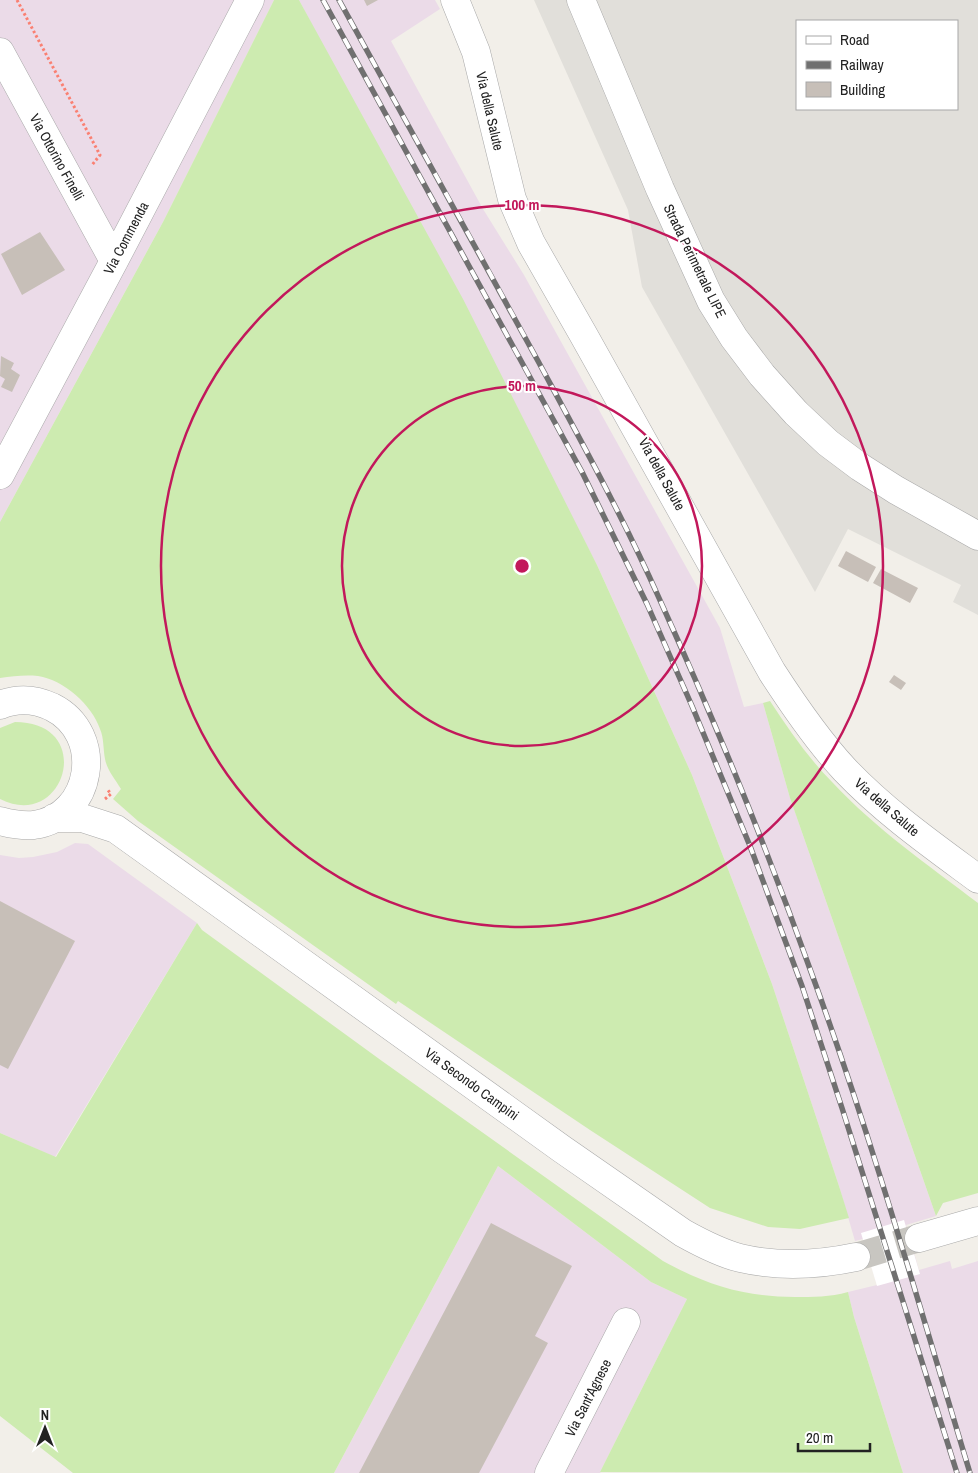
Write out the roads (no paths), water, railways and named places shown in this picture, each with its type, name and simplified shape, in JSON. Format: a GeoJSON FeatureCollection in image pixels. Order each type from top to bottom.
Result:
{"type":"FeatureCollection","features":[{"type":"Feature","properties":{"kind":"street","name":"Via Commenda"},"geometry":{"type":"LineString","coordinates":[[0,475],[114,262],[250,0]]}},
{"type":"Feature","properties":{"kind":"street","name":"Via della Salute"},"geometry":{"type":"LineString","coordinates":[[454,0],[476,52],[512,199],[531,243],[593,350],[772,672],[798,713],[823,745],[854,779],[884,808],[978,879]]}},
{"type":"Feature","properties":{"kind":"street","name":"Strada Perimetrale LIPE"},"geometry":{"type":"LineString","coordinates":[[581,0],[660,189],[711,301],[734,338],[796,413],[828,444],[896,490],[978,536]]}},
{"type":"Feature","properties":{"kind":"street","name":"Via Ottorino Finelli"},"geometry":{"type":"LineString","coordinates":[[0,52],[114,262]]}},
{"type":"Feature","properties":{"kind":"street","name":"Via Secondo Campini"},"geometry":{"type":"LineString","coordinates":[[0,705],[24,700],[42,702],[59,711],[74,724],[83,740],[96,800],[116,829]]}},
{"type":"Feature","properties":{"kind":"street"},"geometry":{"type":"LineString","coordinates":[[0,821],[16,825],[35,825],[54,818],[68,808],[79,793],[86,776],[87,759]]}},
{"type":"Feature","properties":{"kind":"street","name":"Via Secondo Campini"},"geometry":{"type":"LineString","coordinates":[[54,818],[82,818],[116,829],[562,1149],[683,1233],[739,1258],[771,1262],[828,1263],[856,1257]]}},
{"type":"Feature","properties":{"kind":"street"},"geometry":{"type":"LineString","coordinates":[[919,1238],[978,1221]]}},
{"type":"Feature","properties":{"kind":"street","name":"Via Sant'Agnese"},"geometry":{"type":"LineString","coordinates":[[549,1473],[626,1322]]}},
{"type":"Feature","properties":{"kind":"tunnel"},"geometry":{"type":"LineString","coordinates":[[856,1257],[919,1238]]}},
{"type":"Feature","properties":{"kind":"railway"},"geometry":{"type":"LineString","coordinates":[[323,0],[582,472],[647,604],[692,706],[750,846],[802,986],[957,1473]]}},
{"type":"Feature","properties":{"kind":"railway"},"geometry":{"type":"LineString","coordinates":[[339,0],[601,478],[631,538],[701,692],[778,883],[836,1041],[895,1225],[970,1473]]}}]}
